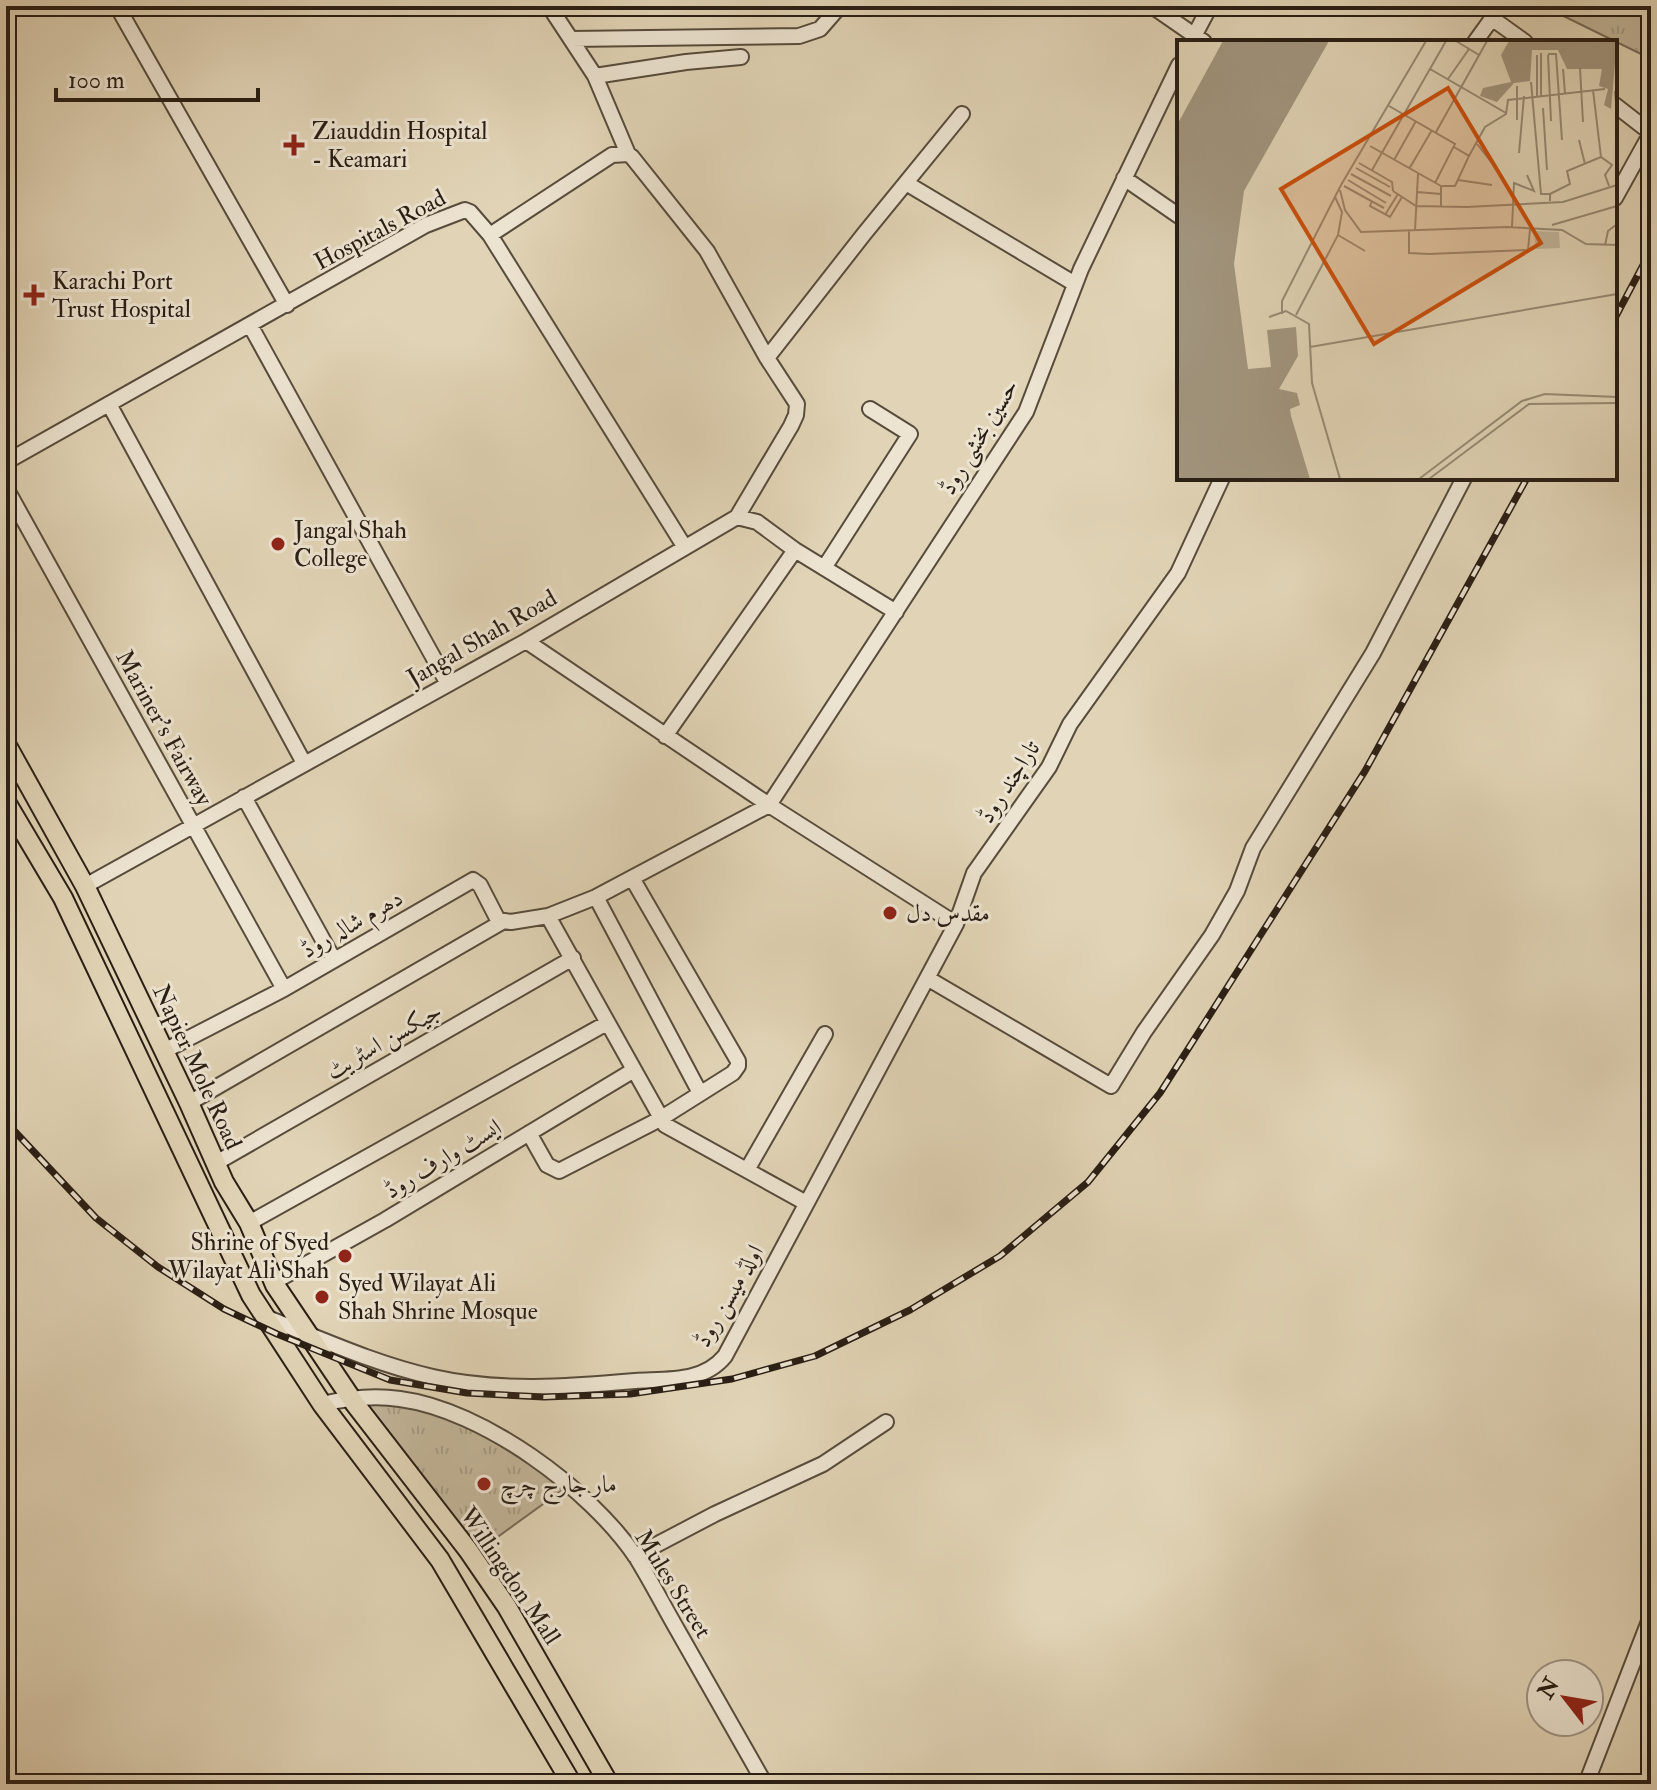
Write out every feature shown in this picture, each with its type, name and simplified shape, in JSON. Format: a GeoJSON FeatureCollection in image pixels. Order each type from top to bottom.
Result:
{"type":"FeatureCollection","features":[{"type":"Feature","properties":{"kind":"main road","name":"Napier Mole Road"},"geometry":{"type":"LineString","coordinates":[[6,744],[85,886],[224,1182],[249,1223],[274,1282],[353,1400]]}},
{"type":"Feature","properties":{"kind":"main road","name":"Napier Mole Road"},"geometry":{"type":"LineString","coordinates":[[6,802],[63,898],[251,1295],[322,1404]]}},
{"type":"Feature","properties":{"kind":"main road","name":"Willingdon Mall"},"geometry":{"type":"LineString","coordinates":[[353,1400],[468,1550],[507,1607],[609,1784]]}},
{"type":"Feature","properties":{"kind":"main road","name":"Willingdon Mall"},"geometry":{"type":"LineString","coordinates":[[322,1404],[440,1560],[572,1784]]}},
{"type":"Feature","properties":{"kind":"street"},"geometry":{"type":"LineString","coordinates":[[117,6],[287,305]]}},
{"type":"Feature","properties":{"kind":"street"},"geometry":{"type":"LineString","coordinates":[[549,6],[595,76],[628,154],[707,251],[767,358],[797,404],[796,415],[737,517],[757,522],[795,550],[896,612]]}},
{"type":"Feature","properties":{"kind":"street"},"geometry":{"type":"LineString","coordinates":[[571,39],[799,36],[820,29],[840,6]]}},
{"type":"Feature","properties":{"kind":"street"},"geometry":{"type":"LineString","coordinates":[[1154,6],[1196,40],[1210,6]]}},
{"type":"Feature","properties":{"kind":"street"},"geometry":{"type":"LineString","coordinates":[[1477,40],[1501,6]]}},
{"type":"Feature","properties":{"kind":"street"},"geometry":{"type":"LineString","coordinates":[[1493,19],[1522,40]]}},
{"type":"Feature","properties":{"kind":"street"},"geometry":{"type":"LineString","coordinates":[[595,76],[741,57]]}},
{"type":"Feature","properties":{"kind":"street","name":"حسین بخشی روڈ"},"geometry":{"type":"LineString","coordinates":[[769,805],[1026,412],[1075,284],[1177,69]]}},
{"type":"Feature","properties":{"kind":"street"},"geometry":{"type":"LineString","coordinates":[[1617,107],[1651,133],[1617,194]]}},
{"type":"Feature","properties":{"kind":"street"},"geometry":{"type":"LineString","coordinates":[[767,358],[962,114]]}},
{"type":"Feature","properties":{"kind":"street"},"geometry":{"type":"LineString","coordinates":[[490,235],[612,155],[628,154]]}},
{"type":"Feature","properties":{"kind":"street"},"geometry":{"type":"LineString","coordinates":[[1124,178],[1177,215]]}},
{"type":"Feature","properties":{"kind":"street"},"geometry":{"type":"LineString","coordinates":[[906,183],[1075,284]]}},
{"type":"Feature","properties":{"kind":"street","name":"Hospitals Road"},"geometry":{"type":"LineString","coordinates":[[6,462],[426,225],[459,210],[470,212],[490,235],[684,546]]}},
{"type":"Feature","properties":{"kind":"street"},"geometry":{"type":"LineString","coordinates":[[250,325],[448,684]]}},
{"type":"Feature","properties":{"kind":"street"},"geometry":{"type":"LineString","coordinates":[[109,404],[304,763]]}},
{"type":"Feature","properties":{"kind":"street"},"geometry":{"type":"LineString","coordinates":[[824,568],[910,434],[870,409]]}},
{"type":"Feature","properties":{"kind":"street","name":"تاراچند روڈ"},"geometry":{"type":"LineString","coordinates":[[956,924],[974,873],[1049,767],[1070,724],[1178,573],[1221,480]]}},
{"type":"Feature","properties":{"kind":"street"},"geometry":{"type":"LineString","coordinates":[[927,978],[1111,1086],[1144,1032],[1212,935],[1237,891],[1253,848],[1373,653],[1463,480]]}},
{"type":"Feature","properties":{"kind":"street","name":"Mariner's Fairway"},"geometry":{"type":"LineString","coordinates":[[6,488],[284,989]]}},
{"type":"Feature","properties":{"kind":"street","name":"Jangal Shah Road"},"geometry":{"type":"LineString","coordinates":[[85,886],[526,641],[737,517]]}},
{"type":"Feature","properties":{"kind":"street"},"geometry":{"type":"LineString","coordinates":[[665,736],[795,550]]}},
{"type":"Feature","properties":{"kind":"street"},"geometry":{"type":"LineString","coordinates":[[526,641],[769,805],[956,924]]}},
{"type":"Feature","properties":{"kind":"street"},"geometry":{"type":"LineString","coordinates":[[244,797],[334,960]]}},
{"type":"Feature","properties":{"kind":"street"},"geometry":{"type":"LineString","coordinates":[[189,1103],[502,922],[548,916],[596,897],[769,805]]}},
{"type":"Feature","properties":{"kind":"street"},"geometry":{"type":"LineString","coordinates":[[529,1133],[547,1165],[559,1171],[660,1119],[733,1073],[738,1066],[738,1061],[632,878]]}},
{"type":"Feature","properties":{"kind":"street","name":"دھرم شالہ روڈ"},"geometry":{"type":"LineString","coordinates":[[164,1051],[284,989],[473,880],[478,882],[494,914],[502,922]]}},
{"type":"Feature","properties":{"kind":"street"},"geometry":{"type":"LineString","coordinates":[[596,897],[700,1093]]}},
{"type":"Feature","properties":{"kind":"street"},"geometry":{"type":"LineString","coordinates":[[548,916],[665,1125],[806,1203]]}},
{"type":"Feature","properties":{"kind":"street","name":"اولڈ میسن روڈ"},"geometry":{"type":"LineString","coordinates":[[265,1317],[391,1366],[470,1383],[572,1387],[699,1376],[708,1372],[725,1356],[956,924]]}},
{"type":"Feature","properties":{"kind":"street","name":"جیکسن اسٹریٹ"},"geometry":{"type":"LineString","coordinates":[[216,1163],[573,958]]}},
{"type":"Feature","properties":{"kind":"street"},"geometry":{"type":"LineString","coordinates":[[249,1223],[607,1023]]}},
{"type":"Feature","properties":{"kind":"street"},"geometry":{"type":"LineString","coordinates":[[747,1170],[825,1034]]}},
{"type":"Feature","properties":{"kind":"street","name":"ایسٹ وارف روڈ"},"geometry":{"type":"LineString","coordinates":[[274,1282],[385,1220],[634,1070]]}},
{"type":"Feature","properties":{"kind":"street","name":"Mules Street"},"geometry":{"type":"LineString","coordinates":[[322,1404],[400,1399],[440,1408],[467,1419],[518,1448],[567,1483],[635,1556],[765,1784]]}},
{"type":"Feature","properties":{"kind":"street"},"geometry":{"type":"LineString","coordinates":[[635,1556],[715,1514],[823,1464],[886,1422]]}},
{"type":"Feature","properties":{"kind":"street"},"geometry":{"type":"LineString","coordinates":[[1586,1784],[1651,1616]]}},
{"type":"Feature","properties":{"kind":"green space"},"geometry":{"type":"Polygon","coordinates":[[[1543,6],[1651,6],[1651,59],[1543,6]]]}},
{"type":"Feature","properties":{"kind":"green space"},"geometry":{"type":"Polygon","coordinates":[[[353,1399],[401,1402],[468,1422],[568,1486],[474,1554],[353,1399]]]}},
{"type":"Feature","properties":{"kind":"railway"},"geometry":{"type":"LineString","coordinates":[[1617,314],[1651,250]]}},
{"type":"Feature","properties":{"kind":"railway"},"geometry":{"type":"LineString","coordinates":[[6,1122],[96,1218],[158,1267],[224,1309],[390,1380],[467,1393],[544,1397],[630,1394],[732,1379],[815,1356],[910,1310],[1000,1256],[1088,1182],[1160,1093],[1365,771],[1526,480]]}},
{"type":"Feature","properties":{"kind":"place","name":"Ziauddin Hospital - Keamari"},"geometry":{"type":"Point","coordinates":[294,145]}},
{"type":"Feature","properties":{"kind":"place","name":"Karachi Port Trust Hospital"},"geometry":{"type":"Point","coordinates":[34,295]}},
{"type":"Feature","properties":{"kind":"place","name":"Jangal Shah College"},"geometry":{"type":"Point","coordinates":[278,544]}},
{"type":"Feature","properties":{"kind":"place","name":"مقدس دل"},"geometry":{"type":"Point","coordinates":[890,913]}},
{"type":"Feature","properties":{"kind":"place","name":"Shrine of Syed Wilayat Ali Shah"},"geometry":{"type":"Point","coordinates":[345,1256]}},
{"type":"Feature","properties":{"kind":"place","name":"Syed Wilayat Ali Shah Shrine Mosque"},"geometry":{"type":"Point","coordinates":[322,1297]}},
{"type":"Feature","properties":{"kind":"place","name":"مار جارج چرچ"},"geometry":{"type":"Point","coordinates":[484,1484]}}]}
